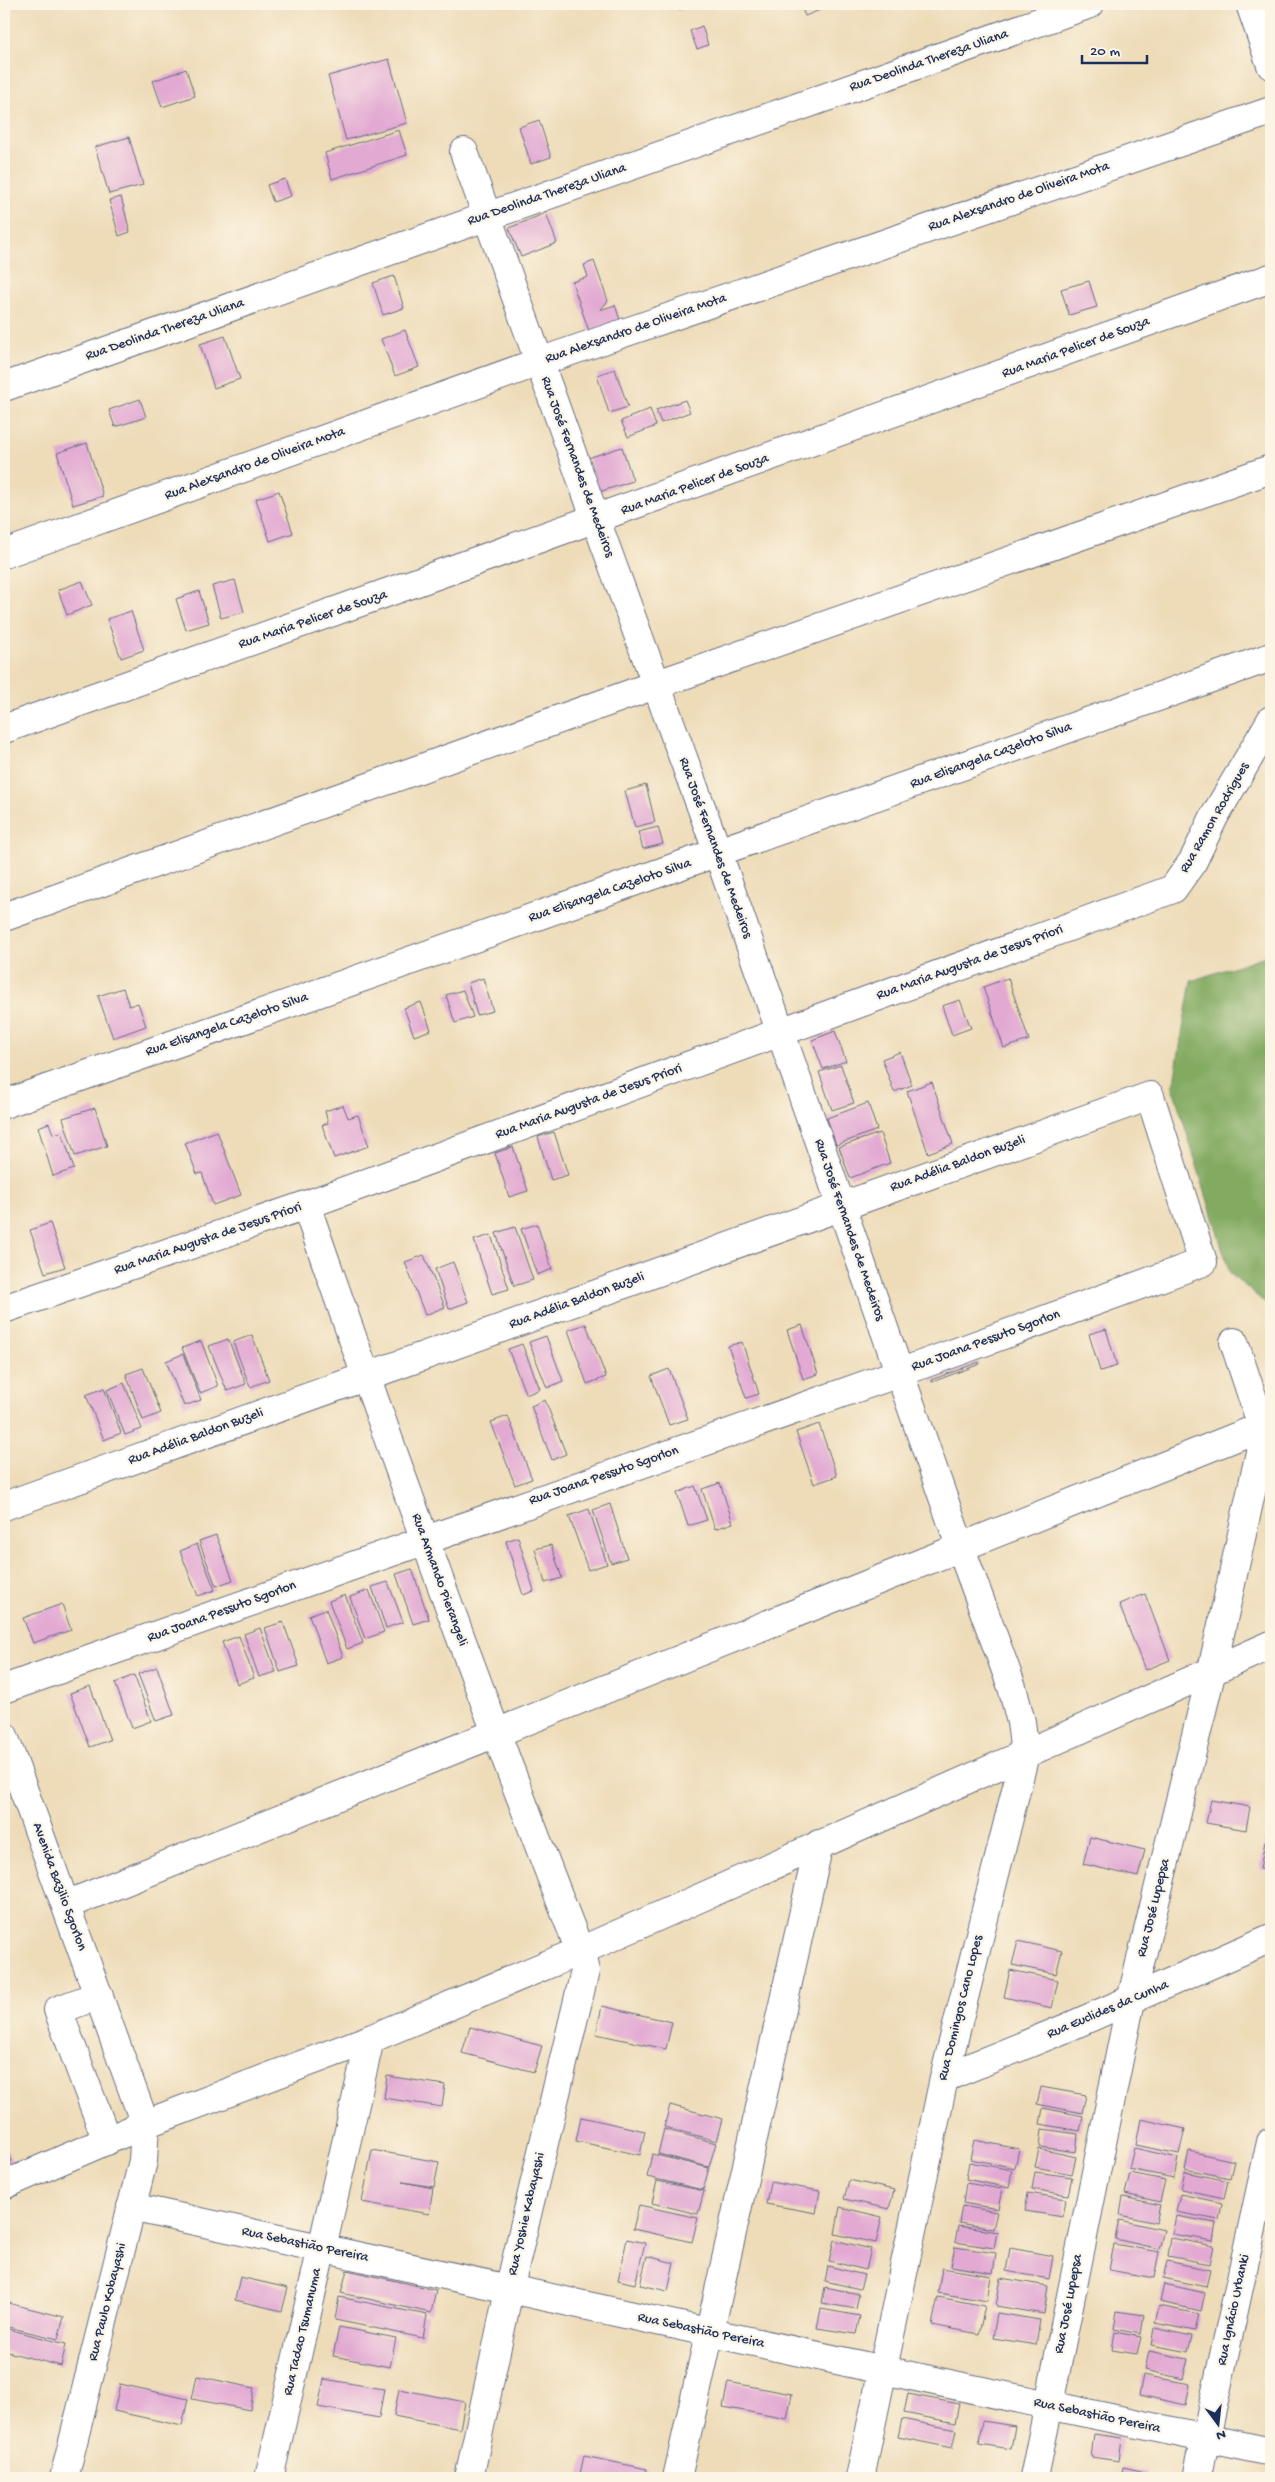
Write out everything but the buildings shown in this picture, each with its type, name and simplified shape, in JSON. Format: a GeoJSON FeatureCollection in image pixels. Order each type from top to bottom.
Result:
{"type":"FeatureCollection","features":[{"type":"Feature","properties":{"kind":"street","name":"Rua Deolinda Thereza Uliana"},"geometry":{"type":"LineString","coordinates":[[4,387],[1090,4]]}},
{"type":"Feature","properties":{"kind":"street"},"geometry":{"type":"LineString","coordinates":[[1250,4],[1271,64]]}},
{"type":"Feature","properties":{"kind":"street","name":"Rua Alexsandro de Oliveira Mota"},"geometry":{"type":"LineString","coordinates":[[4,554],[539,362],[1271,111]]}},
{"type":"Feature","properties":{"kind":"street","name":"Rua José Fernandes de Medeiros"},"geometry":{"type":"LineString","coordinates":[[464,152],[718,853],[960,1546]]}},
{"type":"Feature","properties":{"kind":"street","name":"Rua Maria Pelicer de Souza"},"geometry":{"type":"LineString","coordinates":[[4,729],[596,520],[1271,278]]}},
{"type":"Feature","properties":{"kind":"street"},"geometry":{"type":"LineString","coordinates":[[4,917],[656,685],[1271,470]]}},
{"type":"Feature","properties":{"kind":"street","name":"Rua Elisangela Cazeloto Silva"},"geometry":{"type":"LineString","coordinates":[[4,1104],[1271,657]]}},
{"type":"Feature","properties":{"kind":"street","name":"Rua Ramon Rodrigues"},"geometry":{"type":"LineString","coordinates":[[1173,889],[1193,861],[1214,817],[1271,720]]}},
{"type":"Feature","properties":{"kind":"street","name":"Rua Maria Augusta de Jesus Priori"},"geometry":{"type":"LineString","coordinates":[[4,1309],[306,1205],[1173,889]]}},
{"type":"Feature","properties":{"kind":"street","name":"Rua Adélia Baldon Buzeli"},"geometry":{"type":"LineString","coordinates":[[4,1506],[1150,1096],[1203,1262]]}},
{"type":"Feature","properties":{"kind":"street","name":"Rua Armando Pierangeli"},"geometry":{"type":"LineString","coordinates":[[306,1205],[494,1733],[580,1951]]}},
{"type":"Feature","properties":{"kind":"street","name":"Rua Joana Pessuto Sgorlon"},"geometry":{"type":"LineString","coordinates":[[4,1689],[899,1373],[1203,1262]]}},
{"type":"Feature","properties":{"kind":"street","name":"Rua José Lupepsa"},"geometry":{"type":"LineString","coordinates":[[1034,2478],[1131,2000],[1212,1670],[1267,1425],[1234,1342]]}},
{"type":"Feature","properties":{"kind":"street"},"geometry":{"type":"LineString","coordinates":[[66,1905],[960,1546],[1267,1425]]}},
{"type":"Feature","properties":{"kind":"street","name":"Rua Domingos Cano Lopes"},"geometry":{"type":"LineString","coordinates":[[860,2478],[944,2078],[1025,1754],[1022,1722],[1012,1687],[960,1546]]}},
{"type":"Feature","properties":{"kind":"street"},"geometry":{"type":"LineString","coordinates":[[4,2185],[145,2124],[370,2039],[580,1951],[1271,1645]]}},
{"type":"Feature","properties":{"kind":"street","name":"Avenida Bazilio Sgorlon"},"geometry":{"type":"LineString","coordinates":[[4,1736],[12,1782],[66,1905],[145,2124]]}},
{"type":"Feature","properties":{"kind":"street"},"geometry":{"type":"LineString","coordinates":[[677,2478],[818,1844]]}},
{"type":"Feature","properties":{"kind":"street","name":"Rua Euclides da Cunha"},"geometry":{"type":"LineString","coordinates":[[944,2078],[1131,2000],[1271,1938]]}},
{"type":"Feature","properties":{"kind":"street","name":"Rua Yoshie Kabayashi"},"geometry":{"type":"LineString","coordinates":[[469,2478],[509,2290],[585,1972],[580,1951]]}},
{"type":"Feature","properties":{"kind":"street"},"geometry":{"type":"LineString","coordinates":[[99,1995],[58,2010],[107,2141]]}},
{"type":"Feature","properties":{"kind":"street","name":"Rua Tadao Tsumanuma"},"geometry":{"type":"LineString","coordinates":[[269,2478],[370,2039]]}},
{"type":"Feature","properties":{"kind":"street","name":"Rua Paulo Kobayashi"},"geometry":{"type":"LineString","coordinates":[[64,2478],[143,2160],[145,2124]]}},
{"type":"Feature","properties":{"kind":"street","name":"Rua Ignácio Urbanki"},"geometry":{"type":"LineString","coordinates":[[1198,2478],[1271,2142]]}},
{"type":"Feature","properties":{"kind":"street","name":"Rua Sebastião Pereira"},"geometry":{"type":"LineString","coordinates":[[131,2208],[1271,2452]]}},
{"type":"Feature","properties":{"kind":"green space"},"geometry":{"type":"Polygon","coordinates":[[[1271,954],[1271,1308],[1230,1273],[1173,1088],[1191,981],[1271,954]]]}}]}
